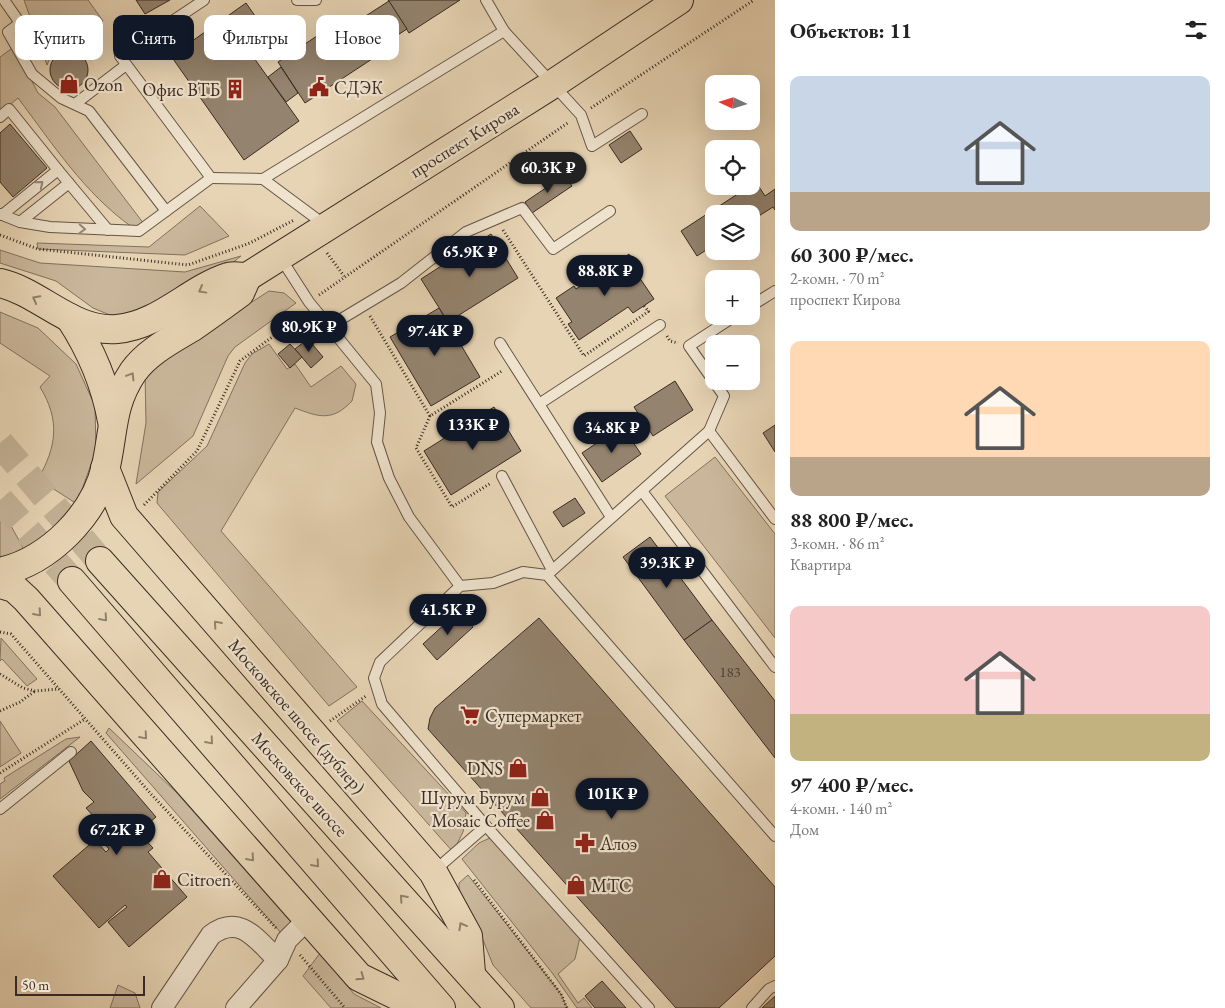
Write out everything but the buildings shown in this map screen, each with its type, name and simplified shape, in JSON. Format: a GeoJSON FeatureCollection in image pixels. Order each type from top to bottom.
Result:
{"type":"FeatureCollection","features":[{"type":"Feature","properties":{"kind":"main road","name":"проспект Кирова"},"geometry":{"type":"LineString","coordinates":[[247,277],[553,84],[679,0]]}},
{"type":"Feature","properties":{"kind":"main road"},"geometry":{"type":"LineString","coordinates":[[0,283],[23,292],[70,318],[96,327],[116,329],[137,325],[229,276],[247,277],[240,293],[140,363],[127,383],[112,421],[105,468],[98,490],[86,511],[62,538],[31,560],[0,572]]}},
{"type":"Feature","properties":{"kind":"main road"},"geometry":{"type":"LineString","coordinates":[[70,318],[86,342],[99,370],[107,393],[112,421]]}},
{"type":"Feature","properties":{"kind":"main road","name":"Московское шоссе (дублер)"},"geometry":{"type":"LineString","coordinates":[[105,468],[124,516],[433,872],[468,936],[471,973]]}},
{"type":"Feature","properties":{"kind":"main road","name":"Московское шоссе"},"geometry":{"type":"LineString","coordinates":[[100,561],[471,973],[500,1008]]}},
{"type":"Feature","properties":{"kind":"main road"},"geometry":{"type":"LineString","coordinates":[[72,582],[440,1008]]}},
{"type":"Feature","properties":{"kind":"main road"},"geometry":{"type":"LineString","coordinates":[[0,584],[14,588],[26,599],[306,920],[359,977],[408,1001],[432,1008]]}},
{"type":"Feature","properties":{"kind":"street"},"geometry":{"type":"LineString","coordinates":[[236,1008],[278,960],[287,940],[306,920]]}},
{"type":"Feature","properties":{"kind":"street"},"geometry":{"type":"LineString","coordinates":[[162,1008],[211,935],[221,928],[234,926],[244,928],[278,960]]}},
{"type":"Feature","properties":{"kind":"lane"},"geometry":{"type":"LineString","coordinates":[[4,0],[20,23],[4,35],[32,74],[61,98],[89,111],[166,211]]}},
{"type":"Feature","properties":{"kind":"lane"},"geometry":{"type":"LineString","coordinates":[[204,0],[120,56],[211,178]]}},
{"type":"Feature","properties":{"kind":"lane"},"geometry":{"type":"LineString","coordinates":[[297,0],[316,0]]}},
{"type":"Feature","properties":{"kind":"lane"},"geometry":{"type":"LineString","coordinates":[[486,0],[504,30],[580,114],[592,146],[642,114]]}},
{"type":"Feature","properties":{"kind":"lane"},"geometry":{"type":"LineString","coordinates":[[58,170],[1,214],[20,222],[50,228],[139,231],[211,178],[263,179],[504,30]]}},
{"type":"Feature","properties":{"kind":"lane"},"geometry":{"type":"LineString","coordinates":[[75,104],[126,65]]}},
{"type":"Feature","properties":{"kind":"lane"},"geometry":{"type":"LineString","coordinates":[[0,117],[9,109],[108,230]]}},
{"type":"Feature","properties":{"kind":"lane"},"geometry":{"type":"LineString","coordinates":[[263,179],[327,227]]}},
{"type":"Feature","properties":{"kind":"lane"},"geometry":{"type":"LineString","coordinates":[[20,222],[69,183]]}},
{"type":"Feature","properties":{"kind":"lane"},"geometry":{"type":"LineString","coordinates":[[328,327],[401,283],[466,232],[522,208],[553,249],[610,211]]}},
{"type":"Feature","properties":{"kind":"lane"},"geometry":{"type":"LineString","coordinates":[[280,256],[328,327],[376,384],[380,412],[377,442],[389,478],[409,517],[460,586]]}},
{"type":"Feature","properties":{"kind":"lane"},"geometry":{"type":"LineString","coordinates":[[760,300],[775,291]]}},
{"type":"Feature","properties":{"kind":"lane"},"geometry":{"type":"LineString","coordinates":[[539,404],[660,325]]}},
{"type":"Feature","properties":{"kind":"lane"},"geometry":{"type":"LineString","coordinates":[[649,1008],[486,826],[382,704],[374,678],[380,662],[460,586],[493,584],[523,572],[550,572],[709,431],[724,396],[689,346],[722,325]]}},
{"type":"Feature","properties":{"kind":"lane"},"geometry":{"type":"LineString","coordinates":[[500,343],[611,516]]}},
{"type":"Feature","properties":{"kind":"lane"},"geometry":{"type":"LineString","coordinates":[[709,431],[775,519]]}},
{"type":"Feature","properties":{"kind":"lane"},"geometry":{"type":"LineString","coordinates":[[502,476],[550,572],[775,836]]}},
{"type":"Feature","properties":{"kind":"lane"},"geometry":{"type":"LineString","coordinates":[[642,491],[775,667]]}},
{"type":"Feature","properties":{"kind":"lane"},"geometry":{"type":"LineString","coordinates":[[0,809],[71,752]]}},
{"type":"Feature","properties":{"kind":"lane"},"geometry":{"type":"LineString","coordinates":[[433,872],[486,826]]}},
{"type":"Feature","properties":{"kind":"lane"},"geometry":{"type":"LineString","coordinates":[[752,1008],[769,989],[775,986]]}},
{"type":"Feature","properties":{"kind":"path"},"geometry":{"type":"LineString","coordinates":[[0,235],[38,249],[188,265],[250,242],[287,222],[299,218]]}},
{"type":"Feature","properties":{"kind":"path"},"geometry":{"type":"LineString","coordinates":[[496,219],[584,356],[649,311]]}},
{"type":"Feature","properties":{"kind":"path"},"geometry":{"type":"LineString","coordinates":[[337,266],[344,276]]}},
{"type":"Feature","properties":{"kind":"path"},"geometry":{"type":"LineString","coordinates":[[363,305],[430,416]]}},
{"type":"Feature","properties":{"kind":"path"},"geometry":{"type":"LineString","coordinates":[[502,476],[452,507],[416,448],[430,416],[514,364]]}},
{"type":"Feature","properties":{"kind":"path"},"geometry":{"type":"LineString","coordinates":[[0,632],[11,634],[151,794],[287,940],[345,1008]]}},
{"type":"Feature","properties":{"kind":"path"},"geometry":{"type":"LineString","coordinates":[[0,674],[23,688],[35,691],[59,689]]}},
{"type":"Feature","properties":{"kind":"path"},"geometry":{"type":"LineString","coordinates":[[327,723],[377,688]]}},
{"type":"Feature","properties":{"kind":"path"},"geometry":{"type":"LineString","coordinates":[[0,711],[20,702],[35,691]]}},
{"type":"Feature","properties":{"kind":"path"},"geometry":{"type":"LineString","coordinates":[[0,773],[85,719]]}},
{"type":"Feature","properties":{"kind":"path"},"geometry":{"type":"LineString","coordinates":[[474,880],[561,994],[568,1008]]}},
{"type":"Feature","properties":{"kind":"shaded area"},"geometry":{"type":"Polygon","coordinates":[[[24,0],[88,0],[99,15],[29,15],[24,0]]]}},
{"type":"Feature","properties":{"kind":"shaded area"},"geometry":{"type":"Polygon","coordinates":[[[11,49],[15,50],[15,60],[21,60],[38,93],[55,107],[144,224],[132,227],[115,214],[84,184],[18,98],[0,113],[0,57],[11,49]]]}},
{"type":"Feature","properties":{"kind":"shaded area"},"geometry":{"type":"Polygon","coordinates":[[[200,206],[229,236],[185,255],[38,249],[37,243],[149,247],[200,206]]]}},
{"type":"Feature","properties":{"kind":"shaded area"},"geometry":{"type":"Polygon","coordinates":[[[0,250],[40,263],[185,272],[241,256],[216,276],[167,304],[117,318],[93,308],[56,281],[0,263],[0,250]]]}},
{"type":"Feature","properties":{"kind":"shaded area"},"geometry":{"type":"Polygon","coordinates":[[[269,291],[284,293],[296,303],[235,347],[228,356],[193,436],[136,484],[146,423],[145,374],[179,349],[269,291]]]}},
{"type":"Feature","properties":{"kind":"shaded area"},"geometry":{"type":"Polygon","coordinates":[[[0,312],[38,328],[76,364],[95,406],[96,450],[77,504],[38,479],[49,455],[54,433],[51,411],[40,387],[50,376],[0,343],[0,312]]]}},
{"type":"Feature","properties":{"kind":"shaded area"},"geometry":{"type":"Polygon","coordinates":[[[269,344],[287,369],[295,364],[311,387],[341,366],[356,384],[352,401],[345,408],[332,415],[311,414],[295,408],[221,531],[357,687],[329,706],[157,503],[158,492],[207,446],[245,363],[252,354],[269,344]]]}},
{"type":"Feature","properties":{"kind":"shaded area"},"geometry":{"type":"Polygon","coordinates":[[[715,457],[775,534],[775,638],[665,496],[715,457]]]}},
{"type":"Feature","properties":{"kind":"shaded area"},"geometry":{"type":"Polygon","coordinates":[[[1,508],[26,553],[0,559],[1,508]]]}},
{"type":"Feature","properties":{"kind":"shaded area"},"geometry":{"type":"Polygon","coordinates":[[[1,638],[37,679],[27,686],[2,659],[0,661],[1,638]]]}},
{"type":"Feature","properties":{"kind":"shaded area"},"geometry":{"type":"Polygon","coordinates":[[[362,701],[466,813],[463,832],[453,852],[337,721],[362,701]]]}},
{"type":"Feature","properties":{"kind":"shaded area"},"geometry":{"type":"Polygon","coordinates":[[[0,721],[21,753],[0,767],[0,721]]]}},
{"type":"Feature","properties":{"kind":"shaded area"},"geometry":{"type":"Polygon","coordinates":[[[109,728],[176,792],[297,929],[287,940],[106,733],[109,728]]]}},
{"type":"Feature","properties":{"kind":"shaded area"},"geometry":{"type":"Polygon","coordinates":[[[80,737],[0,799],[0,784],[5,781],[4,778],[66,739],[80,737]]]}},
{"type":"Feature","properties":{"kind":"shaded area"},"geometry":{"type":"Polygon","coordinates":[[[492,837],[580,937],[575,959],[558,974],[578,1003],[584,998],[592,1008],[577,1008],[553,974],[462,859],[479,843],[492,837]]]}},
{"type":"Feature","properties":{"kind":"shaded area"},"geometry":{"type":"Polygon","coordinates":[[[468,875],[561,994],[567,1008],[531,1008],[493,965],[479,930],[459,901],[459,883],[468,875]]]}},
{"type":"Feature","properties":{"kind":"shaded area"},"geometry":{"type":"Polygon","coordinates":[[[320,953],[354,994],[381,1008],[331,1008],[303,976],[320,953]]]}},
{"type":"Feature","properties":{"kind":"shaded area"},"geometry":{"type":"Polygon","coordinates":[[[118,985],[135,993],[140,1008],[110,1008],[118,985]]]}},
{"type":"Feature","properties":{"kind":"tunnel"},"geometry":{"type":"LineString","coordinates":[[0,443],[100,561]]}},
{"type":"Feature","properties":{"kind":"tunnel"},"geometry":{"type":"LineString","coordinates":[[0,500],[72,581]]}},
{"type":"Feature","properties":{"kind":"place","name":"Ozon"},"geometry":{"type":"Point","coordinates":[69,84]}},
{"type":"Feature","properties":{"kind":"place","name":"СДЭК"},"geometry":{"type":"Point","coordinates":[319,87]}},
{"type":"Feature","properties":{"kind":"place","name":"Офис ВТБ"},"geometry":{"type":"Point","coordinates":[235,89]}},
{"type":"Feature","properties":{"kind":"place","name":"Супермаркет"},"geometry":{"type":"Point","coordinates":[470,715]}},
{"type":"Feature","properties":{"kind":"place","name":"DNS"},"geometry":{"type":"Point","coordinates":[518,768]}},
{"type":"Feature","properties":{"kind":"place","name":"Шурум Бурум"},"geometry":{"type":"Point","coordinates":[540,797]}},
{"type":"Feature","properties":{"kind":"place","name":"Mosaic Coffee"},"geometry":{"type":"Point","coordinates":[545,820]}},
{"type":"Feature","properties":{"kind":"place","name":"Алоэ"},"geometry":{"type":"Point","coordinates":[585,843]}},
{"type":"Feature","properties":{"kind":"place","name":"Citroen"},"geometry":{"type":"Point","coordinates":[162,879]}},
{"type":"Feature","properties":{"kind":"place","name":"МТС"},"geometry":{"type":"Point","coordinates":[576,885]}}]}
